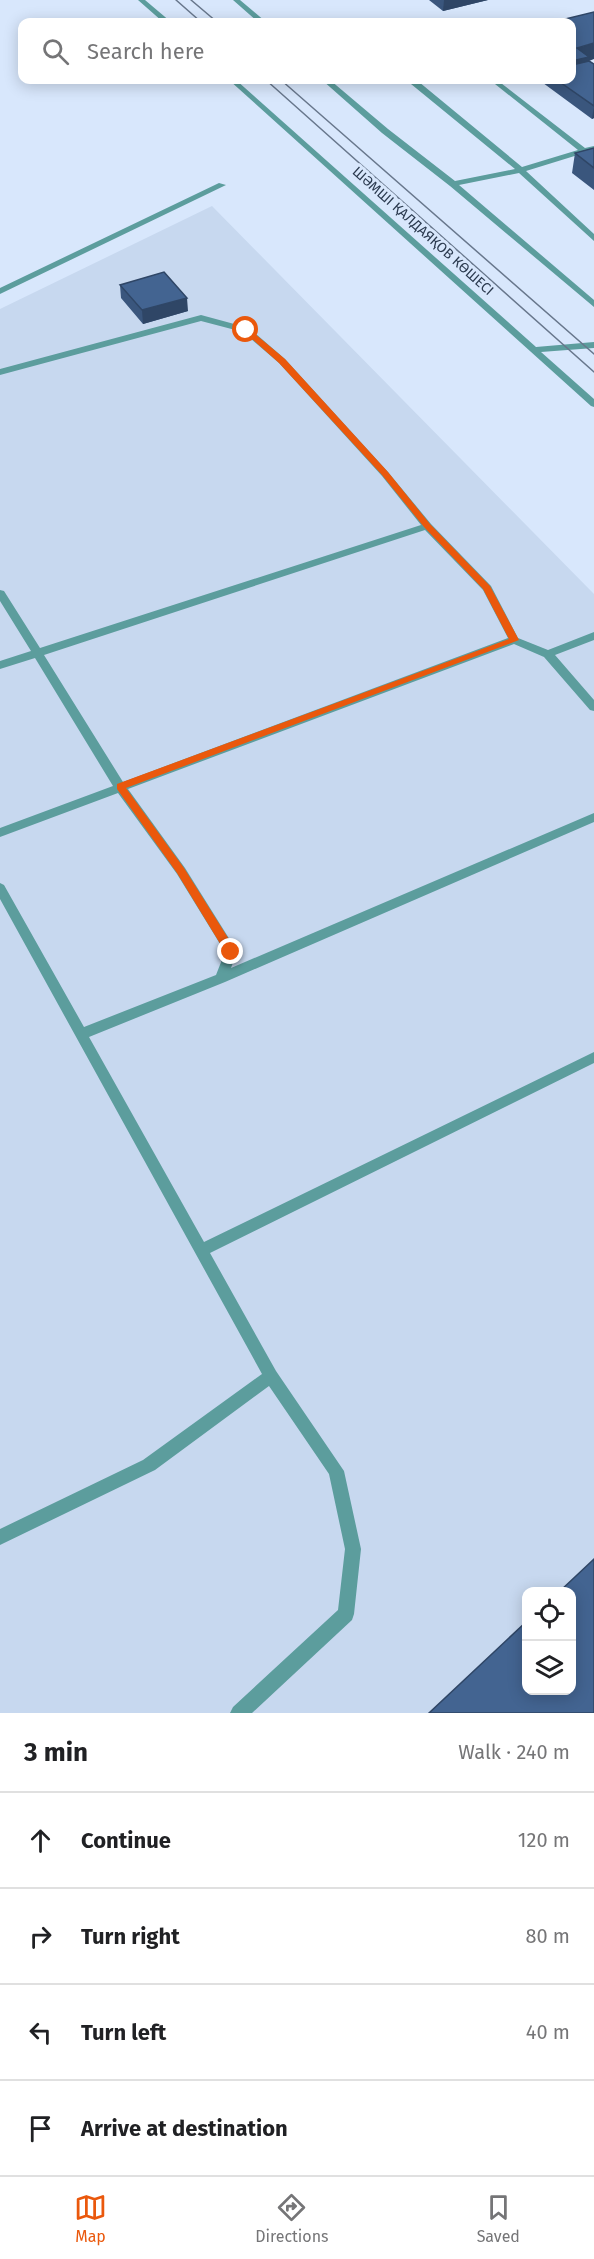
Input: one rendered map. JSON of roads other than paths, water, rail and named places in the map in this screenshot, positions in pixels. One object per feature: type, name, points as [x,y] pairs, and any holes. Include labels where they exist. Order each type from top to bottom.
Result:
[{"type":"street","points":[[141,0],[162,18]]},
{"type":"street","points":[[236,0],[257,18]]},
{"type":"street","name":"ШӘМШІ ҚАЛДАЯҚОВ КӨШЕСІ","points":[[236,84],[594,404]]},
{"type":"street","points":[[331,84],[594,304]]},
{"type":"street","points":[[416,84],[521,170],[594,239]]},
{"type":"street","points":[[498,84],[584,151]]},
{"type":"street","points":[[453,184],[521,170],[594,148]]},
{"type":"street","points":[[0,291],[222,185]]},
{"type":"street","points":[[0,372],[201,318],[246,330],[282,361],[385,474],[427,526],[487,588],[514,640],[548,654],[594,707]]},
{"type":"street","points":[[535,350],[594,345]]},
{"type":"street","points":[[0,665],[427,526]]},
{"type":"street","points":[[0,593],[120,787],[180,871],[231,952],[222,978]]},
{"type":"street","points":[[548,654],[594,636]]},
{"type":"street","points":[[0,834],[514,640]]},
{"type":"street","points":[[82,1034],[222,978],[594,817]]},
{"type":"street","points":[[0,888],[271,1376],[336,1471],[353,1549],[346,1614],[239,1713]]},
{"type":"street","points":[[201,1250],[594,1057]]},
{"type":"street","points":[[0,1537],[149,1465],[271,1376]]},
{"type":"tram line","points":[[176,0],[196,18]]},
{"type":"tram line","points":[[191,0],[212,18]]},
{"type":"tram line","points":[[270,84],[594,372]]},
{"type":"tram line","points":[[286,84],[594,354]]}]
